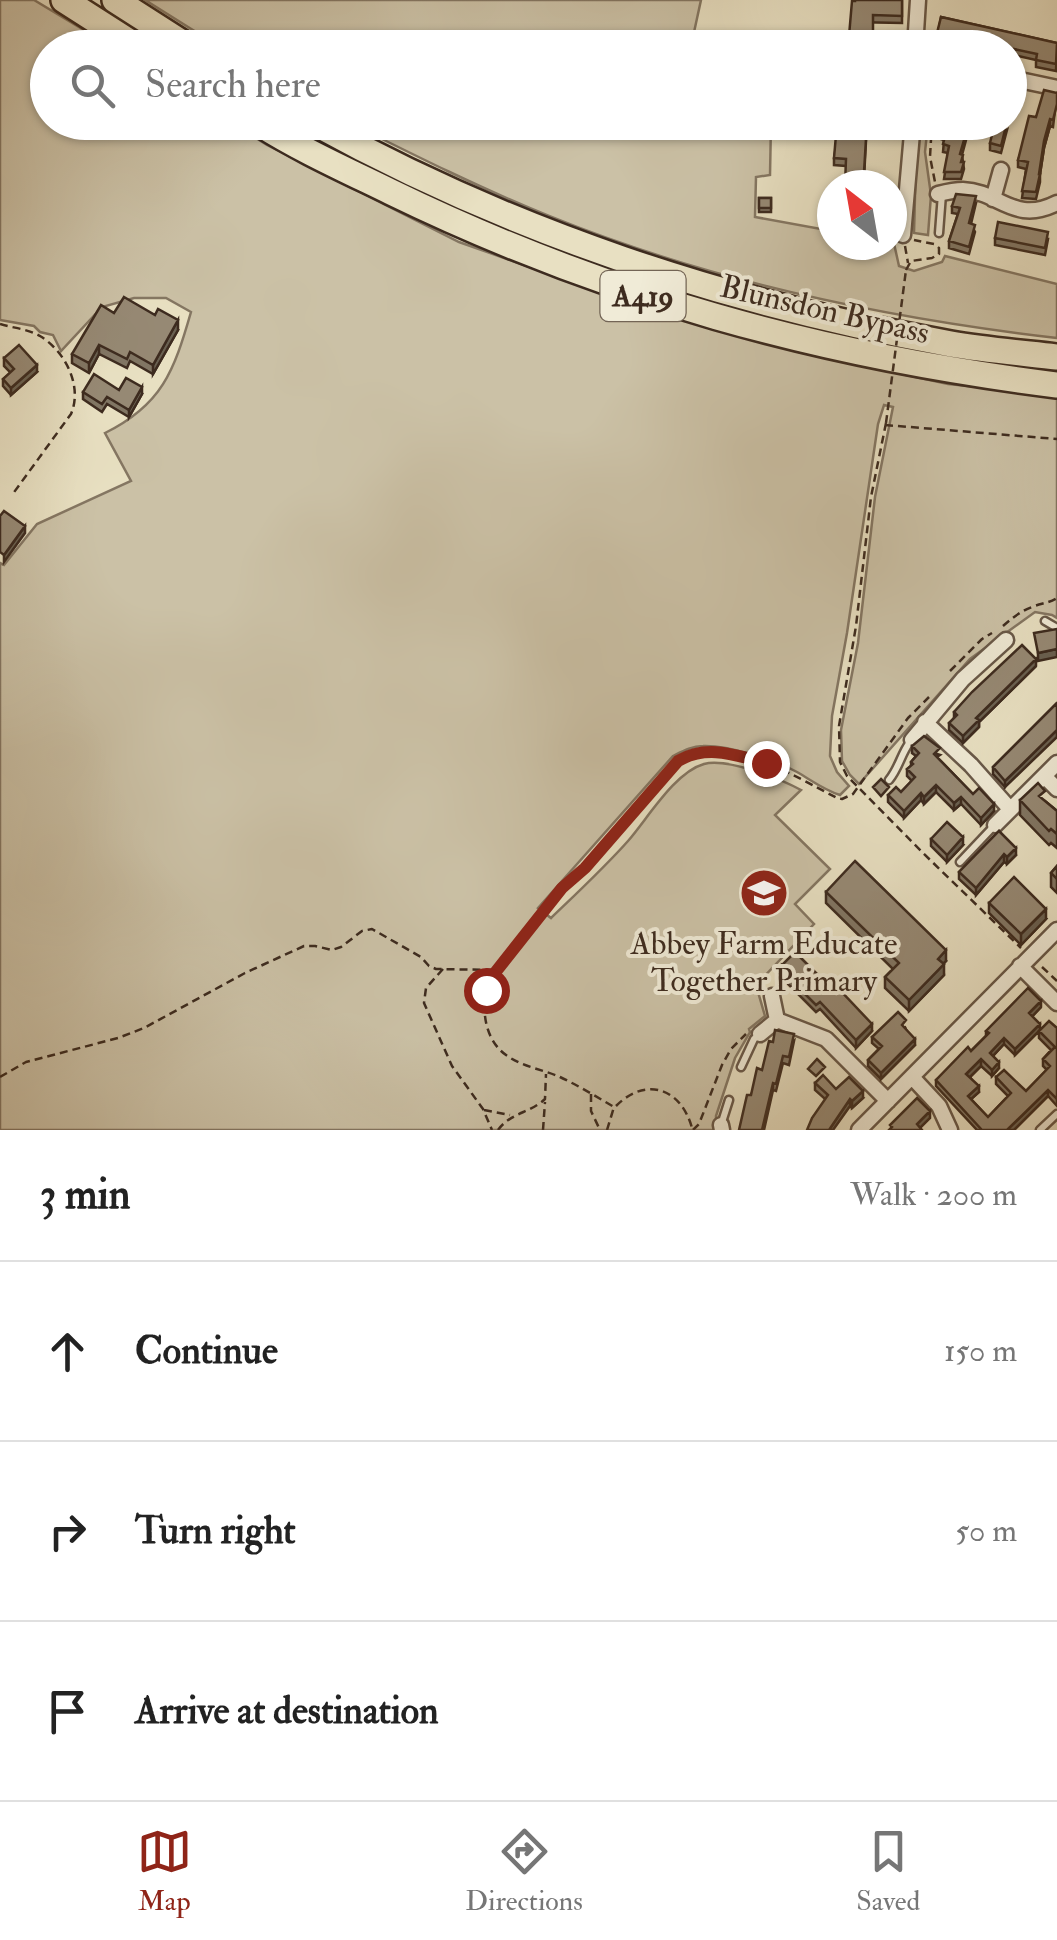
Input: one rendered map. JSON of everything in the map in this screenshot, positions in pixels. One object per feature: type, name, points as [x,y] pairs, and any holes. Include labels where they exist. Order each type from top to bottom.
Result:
[{"type":"highway","points":[[64,0],[111,30]]},
{"type":"highway","points":[[115,0],[162,30]]},
{"type":"highway","name":"Blunsdon Bypass","points":[[290,140],[465,228],[652,299],[883,358],[1057,384]]},
{"type":"highway","name":"Blunsdon Bypass","points":[[345,140],[470,201],[644,269],[849,323],[954,344],[1057,358]]},
{"type":"street","points":[[916,30],[918,0]]},
{"type":"street","points":[[1027,81],[1057,88]]},
{"type":"street","points":[[907,197],[912,140]]},
{"type":"street","points":[[993,199],[1001,170]]},
{"type":"street","points":[[940,193],[968,190],[1007,206],[1030,210],[1047,208],[1057,201],[1057,190]]},
{"type":"street","points":[[912,740],[963,679],[1006,640]]},
{"type":"street","points":[[925,722],[1010,809]]},
{"type":"street","points":[[995,825],[1057,763]]},
{"type":"street","points":[[1044,776],[1057,789]]},
{"type":"street","points":[[858,1130],[1057,930]]},
{"type":"street","points":[[1025,961],[1057,1002]]},
{"type":"street","points":[[772,996],[777,1020]]},
{"type":"street","points":[[755,1032],[777,1020],[826,1038],[888,1100]]},
{"type":"street","points":[[912,1076],[939,1106],[950,1130]]},
{"type":"lane","points":[[939,233],[940,193]]},
{"type":"lane","points":[[1045,621],[1057,628]]},
{"type":"lane","points":[[889,780],[912,740]]},
{"type":"lane","points":[[960,862],[995,825]]},
{"type":"lane","points":[[740,1067],[755,1032]]},
{"type":"lane","points":[[722,1128],[729,1100]]},
{"type":"lane","points":[[1040,1130],[1057,1114]]},
{"type":"path","points":[[907,236],[934,244],[940,251],[936,257],[912,261],[906,270],[838,736],[840,762],[847,776],[1025,961],[1057,981]]},
{"type":"path","points":[[0,324],[36,334],[51,345],[76,388],[72,414],[12,495]]},
{"type":"path","points":[[885,424],[1057,440]]},
{"type":"path","points":[[946,677],[982,640],[1016,614],[1057,598]]},
{"type":"path","points":[[614,1108],[546,1071],[508,1057],[497,1045],[485,1018],[485,996],[498,970],[562,888],[585,868],[672,766],[686,756],[712,751],[766,763],[837,798],[848,797],[908,718],[936,690]]},
{"type":"path","points":[[0,1077],[26,1062],[144,1028],[304,946],[332,950],[372,928],[422,957],[429,966],[498,970]]},
{"type":"path","points":[[444,968],[426,988],[424,1004],[452,1066],[492,1130]]},
{"type":"path","points":[[608,1130],[614,1108],[623,1099],[636,1092],[659,1090],[682,1104],[693,1130],[726,1057],[737,1041],[755,1032]]},
{"type":"path","points":[[542,1130],[546,1071]]},
{"type":"path","points":[[591,1094],[593,1116],[600,1130]]},
{"type":"path","points":[[498,1130],[545,1099]]},
{"type":"path","points":[[482,1109],[516,1115]]},
{"type":"shaded area","points":[[0,0],[34,0],[84,30],[30,30],[30,140],[259,140],[459,242],[662,314],[799,352],[948,384],[1057,395],[1057,618],[1035,612],[970,659],[859,784],[850,775],[842,761],[841,730],[858,643],[875,497],[893,407],[884,405],[832,716],[830,756],[849,786],[840,795],[788,767],[751,754],[713,746],[688,749],[673,756],[538,908],[551,918],[619,851],[672,786],[704,764],[739,766],[801,790],[775,815],[830,869],[795,904],[814,924],[756,985],[765,1016],[749,1029],[735,1058],[716,1116],[716,1130],[0,1130],[0,563],[4,565],[37,524],[131,481],[105,433],[140,411],[163,384],[191,312],[166,298],[134,298],[102,307],[61,351],[53,335],[34,326],[0,320]]},
{"type":"shaded area","points":[[145,0],[701,0],[694,30],[193,30]]},
{"type":"shaded area","points":[[384,140],[771,140],[770,175],[756,177],[755,217],[817,228],[817,260],[898,260],[899,266],[914,271],[942,262],[945,256],[1057,284],[1057,338],[928,320],[799,294],[673,260],[524,206]]},
{"type":"shaded area","points":[[917,140],[926,140],[931,195],[928,235],[914,233]]},
{"type":"building","points":[[902,0],[902,16],[873,15],[873,30],[850,30],[855,1]]},
{"type":"building","points":[[941,17],[999,30],[938,30]]},
{"type":"building","points":[[1027,36],[1057,43],[1056,64],[1036,60],[1037,54],[1027,52]]},
{"type":"building","points":[[1044,90],[1057,93],[1036,192],[1022,191],[1028,162],[1018,160],[1023,140],[1027,140],[1029,116],[1036,117]]},
{"type":"building","points":[[836,140],[866,140],[864,170],[846,170],[846,159],[834,158]]},
{"type":"building","points":[[944,140],[964,140],[961,172],[944,172],[949,146],[943,144]]},
{"type":"building","points":[[956,194],[976,196],[969,223],[975,225],[969,247],[949,241],[960,208],[952,206]]},
{"type":"building","points":[[759,198],[771,198],[771,208],[759,208]]},
{"type":"building","points":[[998,222],[1048,232],[1045,248],[995,238]]},
{"type":"building","points":[[124,297],[155,315],[158,309],[178,320],[153,365],[130,352],[127,359],[99,345],[89,363],[72,354],[101,305],[114,313]]},
{"type":"building","points":[[19,345],[37,365],[11,388],[3,379],[14,369],[4,358]]},
{"type":"building","points":[[94,374],[119,390],[126,378],[142,387],[129,410],[107,397],[102,404],[83,392]]},
{"type":"building","points":[[4,511],[25,526],[4,555],[0,552],[0,516]]},
{"type":"building","points":[[1057,629],[1057,649],[1038,653],[1034,633]]},
{"type":"building","points":[[1022,645],[1036,659],[963,736],[949,723],[957,715],[954,712]]},
{"type":"building","points":[[1057,703],[1057,730],[1005,781],[993,767]]},
{"type":"building","points":[[924,736],[940,748],[934,754],[973,794],[979,788],[994,804],[981,818],[961,797],[954,803],[936,785],[924,797],[921,793],[904,811],[888,795],[896,787],[901,792],[915,777],[907,769],[919,753],[912,746]]},
{"type":"building","points":[[881,779],[889,787],[881,796],[873,787]]},
{"type":"building","points":[[1038,783],[1045,791],[1039,796],[1057,811],[1057,834],[1049,831],[1020,800]]},
{"type":"building","points":[[947,822],[963,837],[947,855],[931,839]]},
{"type":"building","points":[[999,831],[1016,848],[1007,857],[1004,854],[976,888],[959,872]]},
{"type":"building","points":[[855,861],[946,950],[938,959],[944,964],[909,1000],[885,977],[899,963],[826,892]]},
{"type":"building","points":[[1014,877],[1046,909],[1021,934],[989,903]]},
{"type":"building","points":[[795,952],[834,991],[837,987],[872,1024],[856,1040],[820,1002],[816,1005],[788,977],[791,974],[782,965]]},
{"type":"building","points":[[1028,988],[1041,1001],[1029,1013],[1040,1024],[1015,1049],[1004,1038],[990,1053],[999,1062],[992,1070],[981,1059],[966,1074],[979,1086],[968,1096],[988,1117],[1011,1093],[996,1077],[1004,1070],[1026,1091],[1050,1066],[1043,1059],[1055,1047],[1039,1031],[1049,1021],[1057,1028],[1057,1099],[1048,1090],[1007,1130],[982,1130],[936,1080],[968,1047],[971,1051],[989,1033],[986,1031]]},
{"type":"building","points":[[898,1012],[906,1020],[902,1025],[915,1039],[881,1073],[868,1060],[882,1046],[872,1037]]},
{"type":"building","points":[[775,1030],[794,1034],[789,1057],[783,1056],[776,1084],[773,1083],[762,1130],[739,1130],[747,1095],[751,1095],[757,1068],[762,1070]]},
{"type":"building","points":[[817,1059],[825,1067],[816,1076],[808,1069]]},
{"type":"building","points":[[823,1075],[836,1089],[849,1077],[863,1091],[850,1099],[829,1130],[807,1130],[828,1095],[815,1083]]},
{"type":"building","points":[[917,1098],[930,1111],[917,1124],[922,1130],[889,1130],[890,1125]]},
{"type":"place","name":"Abbey Farm Educate Together Primary","points":[[764,893]]},
{"type":"route","points":[[486,990],[494,974],[562,888],[585,868],[678,761],[694,752],[712,751],[766,763]]}]
